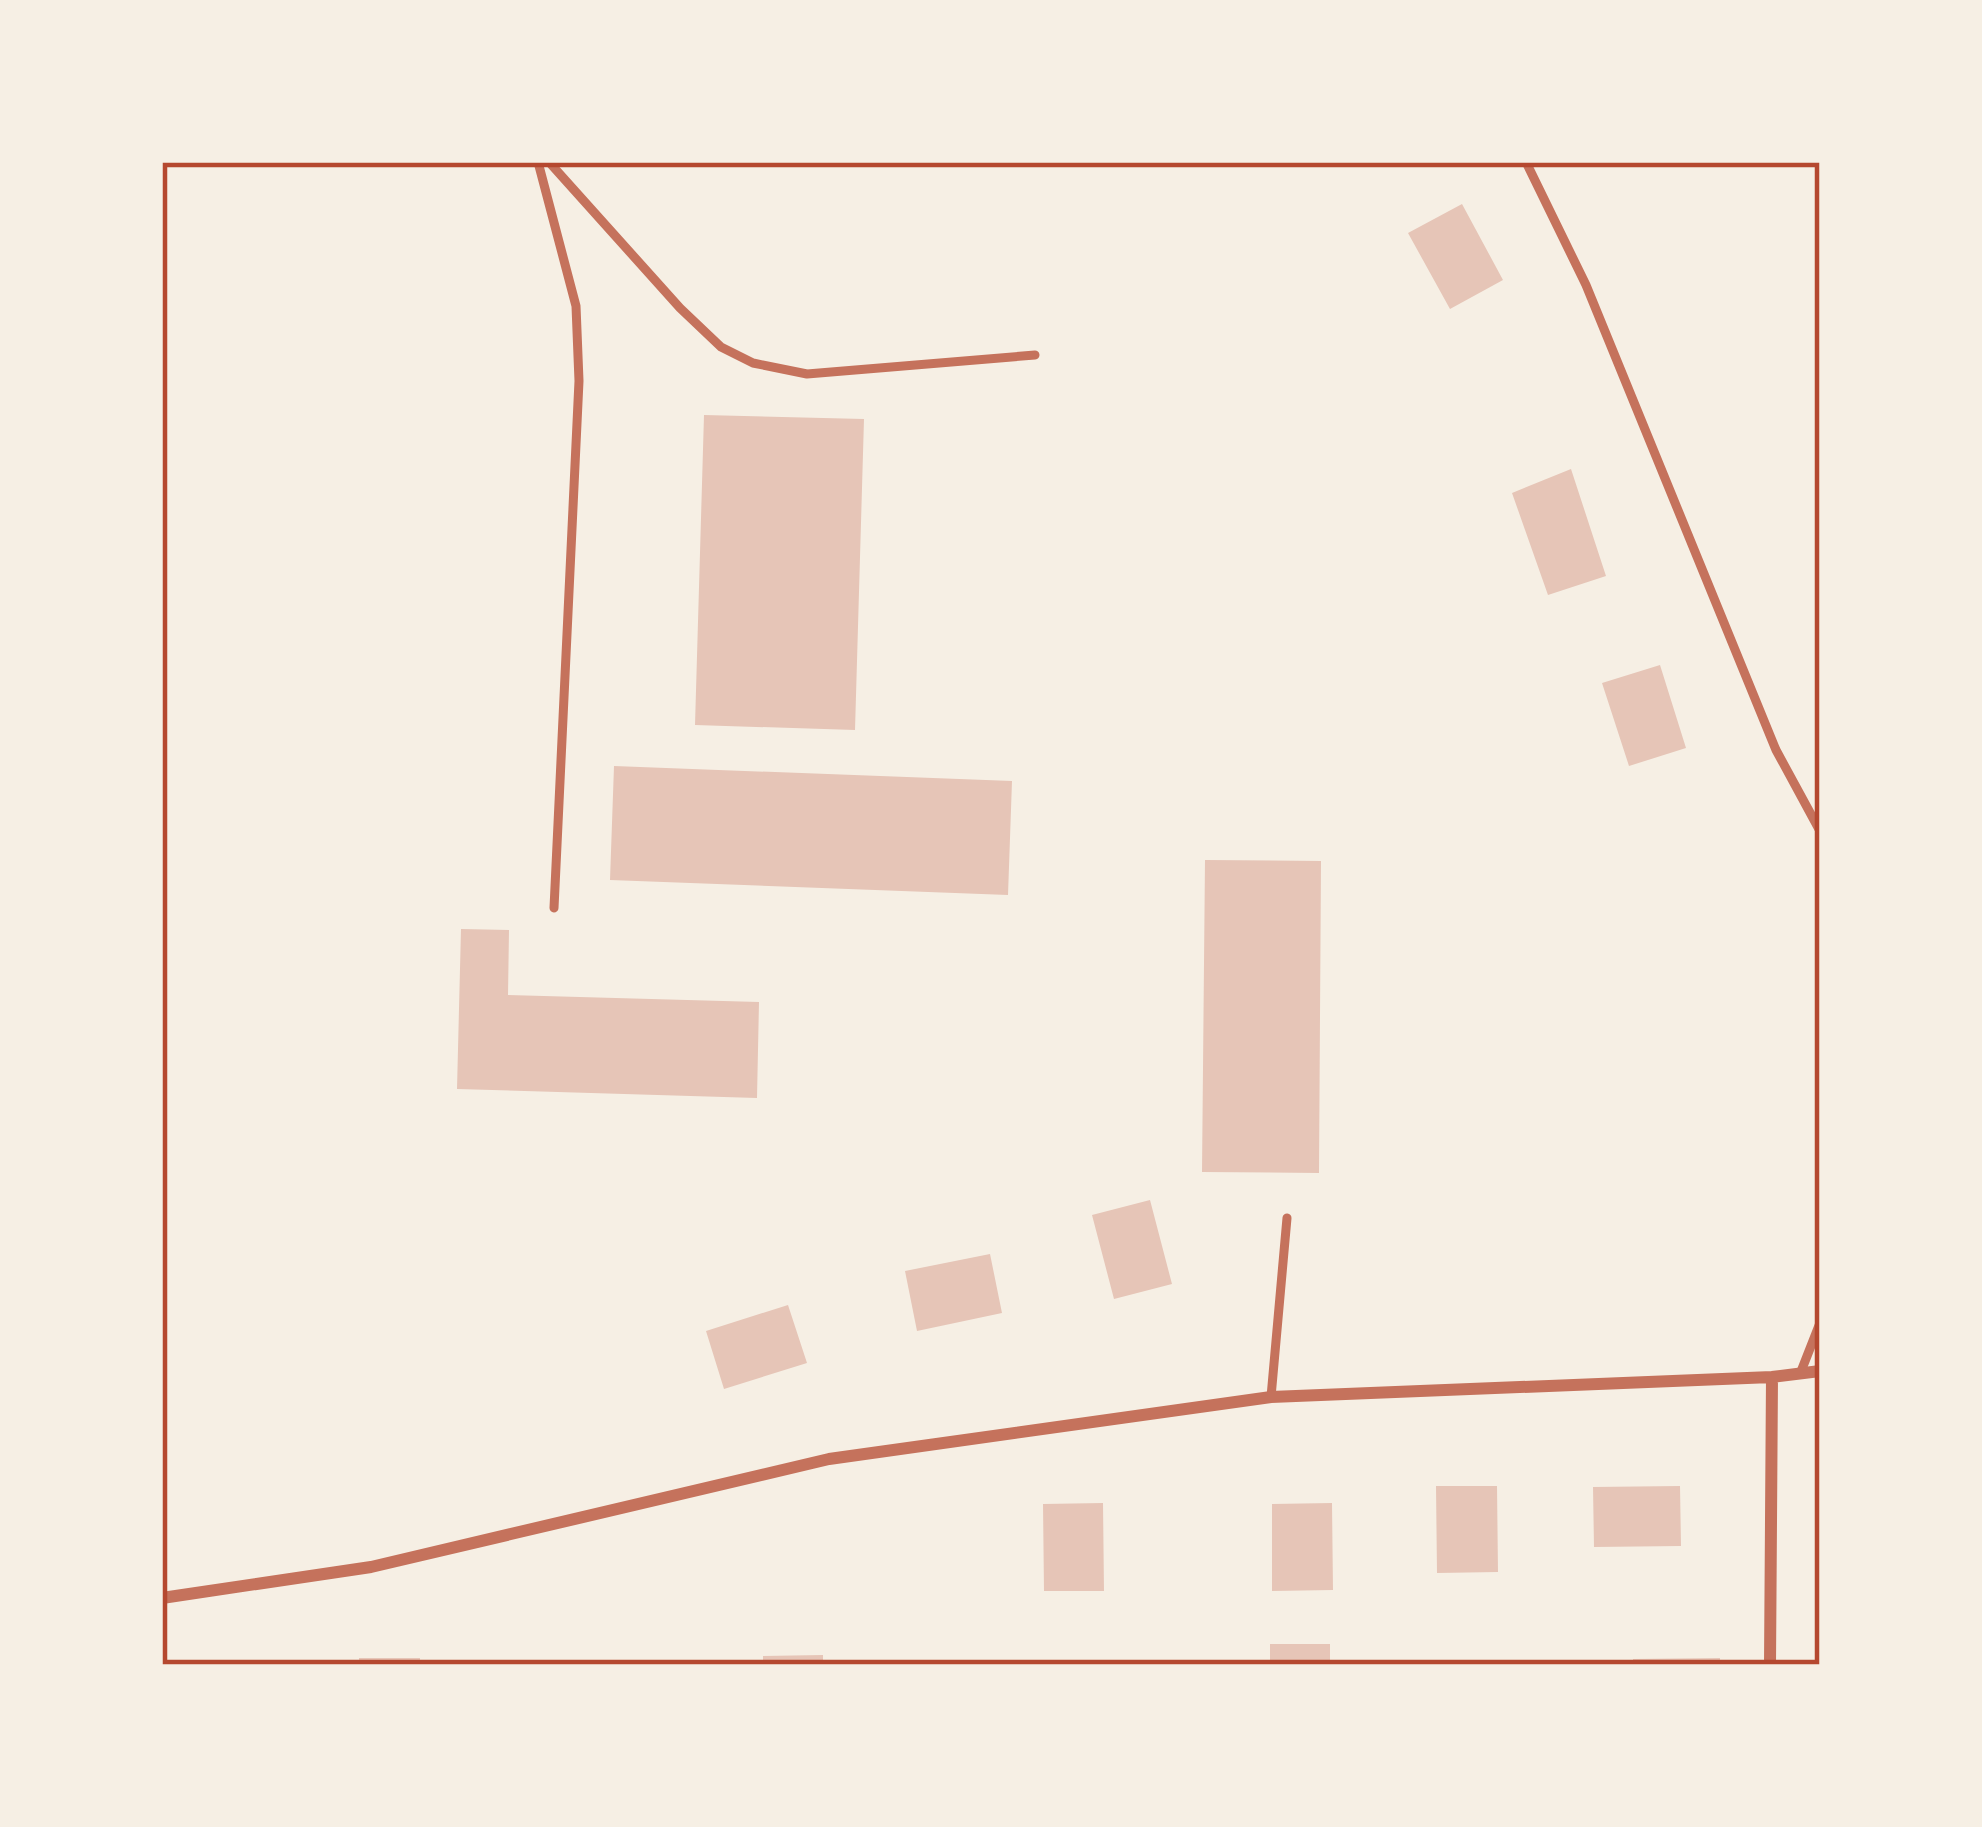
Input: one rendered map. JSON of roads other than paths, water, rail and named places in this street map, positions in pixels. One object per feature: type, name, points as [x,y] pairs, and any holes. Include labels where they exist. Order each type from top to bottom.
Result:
[{"type":"street","points":[[162,1598],[371,1567],[829,1460],[1271,1397],[1772,1377],[1820,1371]]},
{"type":"street","points":[[1770,1665],[1772,1377]]},
{"type":"lane","points":[[538,162],[576,306],[579,381],[554,908]]},
{"type":"lane","points":[[549,162],[680,308],[721,347],[753,363],[807,374],[1035,355]]},
{"type":"lane","points":[[1526,162],[1586,285],[1777,750],[1820,831]]},
{"type":"lane","points":[[1271,1397],[1287,1218]]},
{"type":"lane","points":[[1800,1373],[1820,1323]]}]
